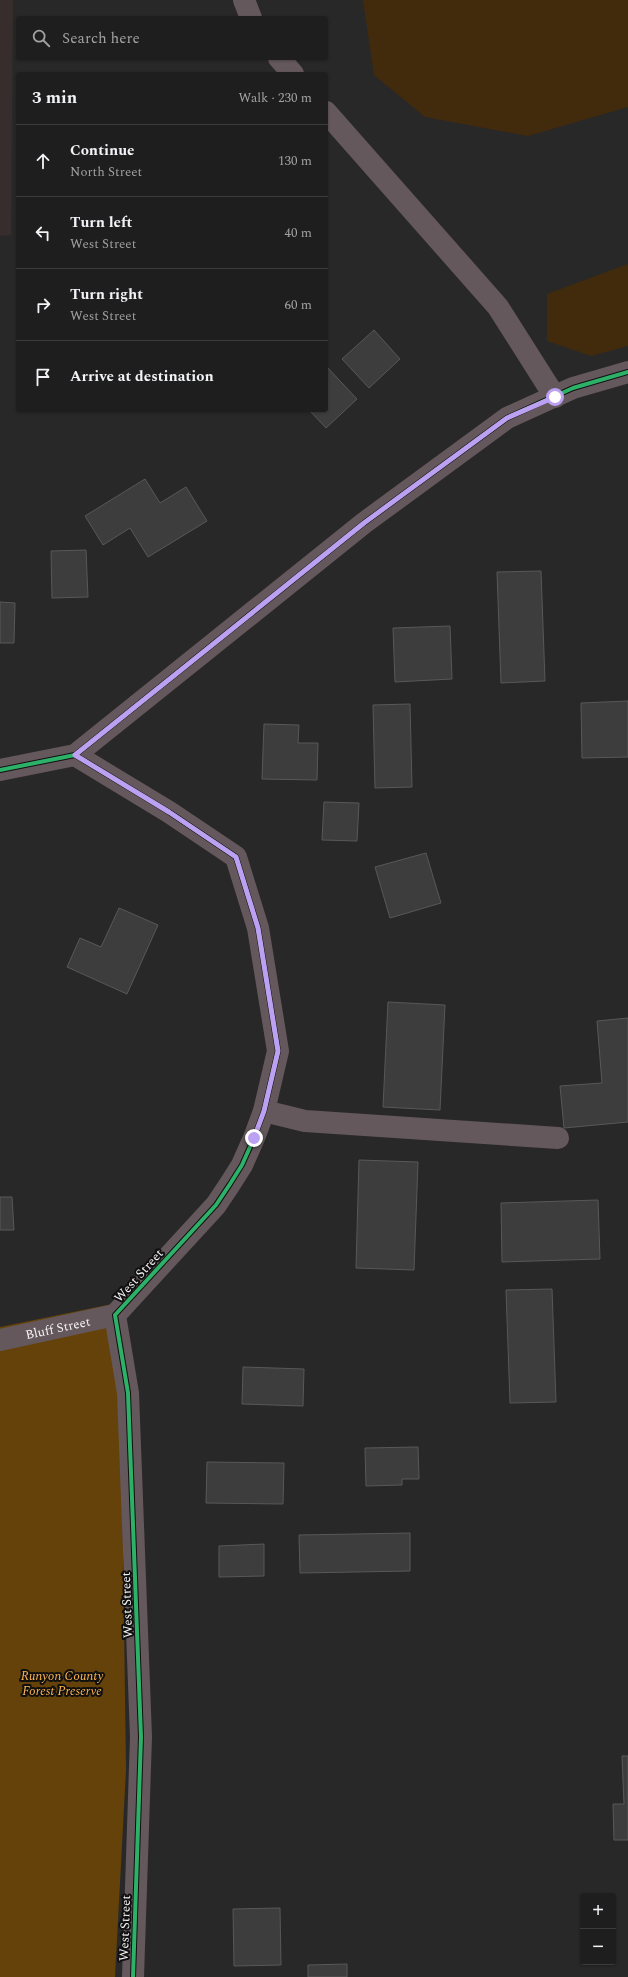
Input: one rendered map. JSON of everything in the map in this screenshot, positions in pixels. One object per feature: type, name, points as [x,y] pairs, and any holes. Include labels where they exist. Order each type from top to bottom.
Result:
[{"type":"street","points":[[244,0],[250,16]]},
{"type":"street","points":[[281,60],[291,72]]},
{"type":"street","points":[[328,114],[498,307],[555,397]]},
{"type":"street","points":[[0,770],[75,755],[364,523],[507,418],[573,388],[628,372]]},
{"type":"street","name":"West Street","points":[[75,755],[169,812],[236,857],[258,928],[278,1051],[264,1111],[242,1165],[216,1205],[115,1315],[128,1393],[141,1737],[133,1977]]},
{"type":"street","points":[[264,1111],[305,1121],[558,1138]]},
{"type":"street","name":"Bluff Street","points":[[0,1340],[115,1315]]},
{"type":"shaded area","points":[[0,0],[13,0],[11,235],[0,236]]},
{"type":"shaded area","points":[[363,0],[628,0],[628,107],[528,136],[425,117],[374,75]]},
{"type":"shaded area","points":[[628,264],[628,346],[591,356],[547,341],[547,294]]},
{"type":"green space","name":"Runyon County Forest Preserve","points":[[112,1304],[121,1407],[126,1770],[115,1977],[0,1977],[0,1327]]},
{"type":"building","points":[[374,330],[400,359],[369,388],[342,359]]},
{"type":"building","points":[[328,368],[357,399],[326,428],[311,412],[328,412]]},
{"type":"building","points":[[145,479],[160,503],[186,487],[207,521],[148,557],[130,528],[103,545],[85,516]]},
{"type":"building","points":[[86,550],[88,597],[52,598],[51,551]]},
{"type":"building","points":[[541,571],[545,681],[501,683],[497,572]]},
{"type":"building","points":[[0,602],[15,603],[14,643],[0,643]]},
{"type":"building","points":[[450,626],[452,679],[395,682],[393,628]]},
{"type":"building","points":[[628,701],[628,757],[582,758],[581,703]]},
{"type":"building","points":[[410,704],[412,787],[375,788],[373,705]]},
{"type":"building","points":[[264,724],[299,725],[298,743],[318,743],[317,780],[262,779]]},
{"type":"building","points":[[324,802],[359,803],[357,841],[322,840]]},
{"type":"building","points":[[426,853],[441,903],[390,918],[375,867]]},
{"type":"building","points":[[119,908],[158,925],[127,994],[67,967],[80,938],[101,947]]},
{"type":"building","points":[[388,1002],[445,1005],[440,1110],[383,1107]]},
{"type":"building","points":[[628,1018],[628,1122],[564,1128],[560,1086],[602,1083],[597,1021]]},
{"type":"building","points":[[359,1160],[418,1162],[414,1270],[356,1268]]},
{"type":"building","points":[[0,1197],[12,1197],[14,1230],[0,1230]]},
{"type":"building","points":[[598,1200],[600,1259],[502,1262],[501,1203]]},
{"type":"building","points":[[552,1289],[556,1402],[510,1403],[506,1290]]},
{"type":"building","points":[[243,1367],[304,1369],[303,1406],[242,1404]]},
{"type":"building","points":[[418,1447],[419,1479],[402,1479],[402,1485],[366,1486],[365,1448]]},
{"type":"building","points":[[207,1462],[284,1463],[283,1504],[206,1503]]},
{"type":"building","points":[[410,1533],[410,1571],[300,1573],[299,1535]]},
{"type":"building","points":[[264,1544],[264,1576],[219,1577],[219,1546]]},
{"type":"building","points":[[622,1756],[628,1756],[628,1840],[614,1840],[613,1804],[624,1804]]},
{"type":"building","points":[[280,1908],[281,1965],[234,1966],[233,1909]]},
{"type":"building","points":[[347,1964],[347,1977],[308,1977],[308,1965]]},
{"type":"cycle path","points":[[0,770],[75,755],[364,523],[507,418],[573,388],[628,372]]},
{"type":"cycle path","points":[[75,755],[169,812],[236,857],[258,928],[278,1051],[264,1111],[242,1165],[216,1205],[115,1315],[128,1393],[141,1737],[133,1977]]},
{"type":"route","points":[[254,1138],[264,1111],[278,1051],[258,928],[236,857],[169,812],[75,755],[364,523],[507,418],[555,397]]}]
